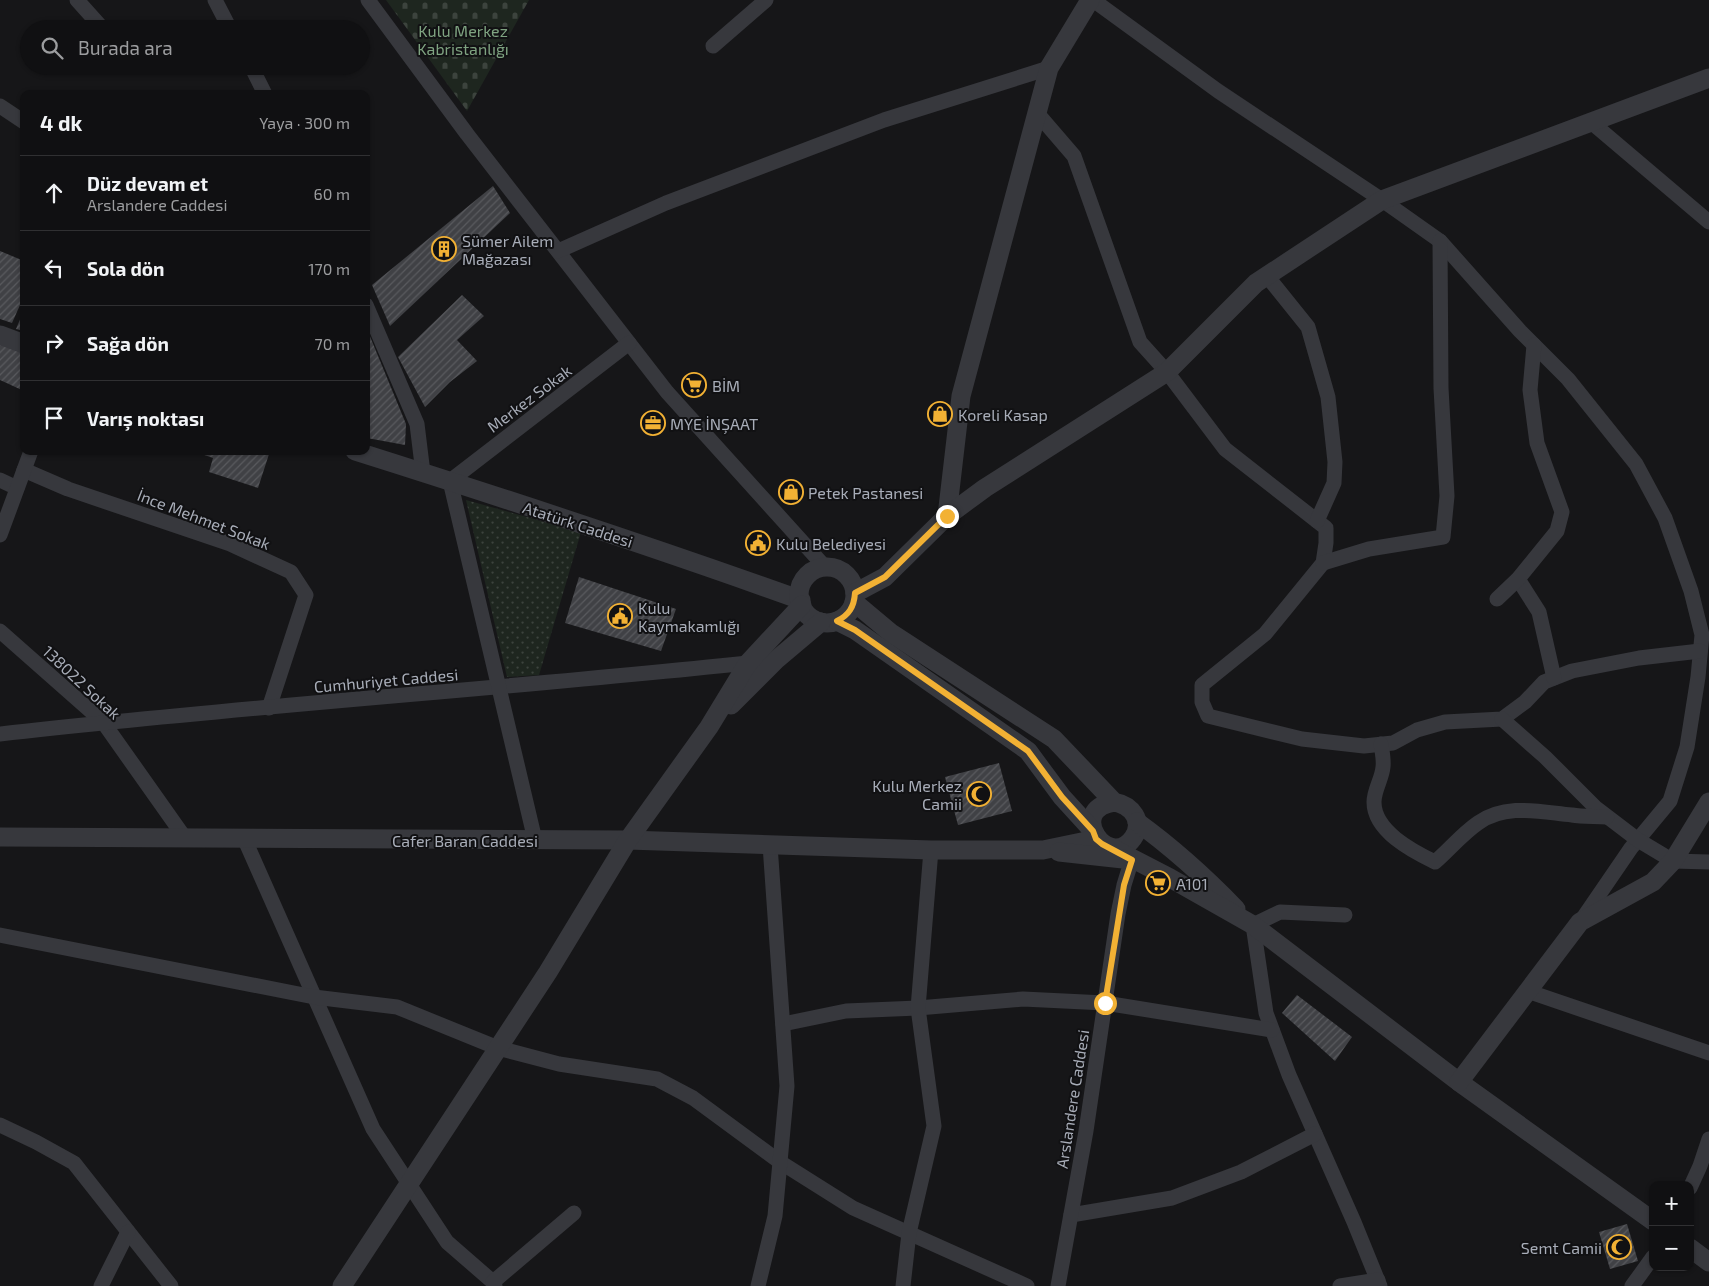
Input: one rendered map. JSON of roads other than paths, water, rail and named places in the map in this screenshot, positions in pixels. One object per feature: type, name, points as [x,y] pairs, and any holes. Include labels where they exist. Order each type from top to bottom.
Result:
[{"type":"street","points":[[77,0],[95,20]]},
{"type":"street","points":[[214,0],[225,20]]},
{"type":"street","points":[[368,0],[467,134],[667,392],[825,567]]},
{"type":"street","points":[[713,46],[766,0]]},
{"type":"street","points":[[947,516],[961,396],[1049,68],[1091,0],[1218,91],[1382,200],[1440,241],[1534,345],[1568,379],[1636,464],[1665,518],[1692,591],[1702,635],[1698,677],[1686,747],[1670,802],[1638,840],[1580,922],[1459,1082]]},
{"type":"street","points":[[558,251],[666,203],[884,120],[1049,68]]},
{"type":"street","points":[[255,75],[263,90]]},
{"type":"street","points":[[709,727],[776,660],[829,621],[848,614],[855,598],[885,577],[947,516],[985,488],[1167,372],[1256,283],[1382,200],[1709,78]]},
{"type":"street","points":[[0,106],[20,119]]},
{"type":"street","points":[[1037,113],[1074,156],[1140,342],[1167,372],[1225,448],[1326,528],[1323,563],[1265,634],[1202,686],[1202,702],[1208,716],[1302,739],[1364,746],[1381,744],[1393,742],[1418,730],[1445,722],[1502,719],[1525,702],[1544,682],[1572,671],[1639,658],[1700,651]]},
{"type":"street","points":[[1591,122],[1709,222]]},
{"type":"street","points":[[1323,563],[1369,549],[1443,537],[1447,496],[1441,388],[1440,241]]},
{"type":"street","points":[[1267,276],[1308,327],[1328,397],[1335,462],[1334,483],[1318,521]]},
{"type":"street","points":[[370,314],[417,424],[423,473]]},
{"type":"street","points":[[0,335],[20,342]]},
{"type":"street","name":"Merkez Sokak","points":[[450,481],[629,343]]},
{"type":"street","points":[[1497,599],[1518,579],[1557,531],[1562,512],[1537,443],[1530,390],[1534,345]]},
{"type":"street","points":[[0,535],[30,455]]},
{"type":"street","name":"Atatürk Caddesi","points":[[367,455],[717,570],[801,603]]},
{"type":"street","name":"İnce Mehmet Sokak","points":[[24,470],[68,489],[230,544],[291,572],[306,595],[269,708]]},
{"type":"street","points":[[0,480],[17,488]]},
{"type":"street","points":[[450,481],[535,840]]},
{"type":"street","points":[[1114,802],[1054,739],[891,633],[855,598],[853,585],[849,577],[834,568],[825,567],[817,569],[804,580],[800,588],[801,603],[813,618],[829,621],[855,630],[1028,751],[1062,797],[1100,839],[1132,860],[1170,878],[1253,926],[1459,1082],[1649,1218]]},
{"type":"street","points":[[1518,579],[1539,612],[1554,678]]},
{"type":"street","points":[[342,1286],[548,972],[628,840],[709,727],[748,663],[801,603]]},
{"type":"street","name":"138022 Sokak","points":[[0,631],[103,722],[185,838]]},
{"type":"street","name":"Cumhuriyet Caddesi","points":[[0,734],[103,722],[499,688],[776,660]]},
{"type":"street","points":[[1502,719],[1545,757],[1596,808],[1638,840],[1673,861],[1709,862]]},
{"type":"street","points":[[1381,744],[1383,767],[1374,801],[1376,816],[1384,829],[1416,854],[1435,862],[1478,823],[1497,813],[1518,810],[1574,816],[1607,817]]},
{"type":"street","points":[[1042,850],[1100,839],[1119,847],[1127,844],[1133,838],[1137,822],[1135,814],[1130,808],[1123,803],[1114,802],[1106,803],[1099,808],[1094,814],[1092,823],[1100,839]]},
{"type":"street","points":[[1580,922],[1653,882],[1673,861],[1709,802]]},
{"type":"street","points":[[1137,822],[1207,879],[1253,926],[1266,1013],[1289,1075],[1379,1283],[1340,1286]]},
{"type":"street","name":"Cafer Baran Caddesi","points":[[0,837],[628,840],[931,850],[1042,850]]},
{"type":"street","points":[[244,838],[373,1129],[447,1242],[494,1284],[574,1213]]},
{"type":"street","points":[[758,1286],[775,1216],[787,1086],[770,845]]},
{"type":"street","points":[[903,1286],[909,1233],[934,1126],[918,1008],[931,850]]},
{"type":"street","points":[[1042,850],[1132,860]]},
{"type":"street","name":"Arslandere Caddesi","points":[[1058,1286],[1086,1131],[1122,894],[1132,860]]},
{"type":"street","points":[[1253,926],[1280,912],[1345,915]]},
{"type":"street","points":[[0,934],[314,997],[398,1007],[498,1048],[559,1064],[657,1079],[693,1098],[780,1162],[853,1208],[1027,1286]]},
{"type":"street","points":[[1528,991],[1709,1053]]},
{"type":"street","points":[[783,1024],[846,1011],[918,1008],[1023,999],[1105,1003],[1272,1030]]},
{"type":"street","points":[[0,1125],[74,1163],[170,1286]]},
{"type":"street","points":[[1071,1215],[1172,1198],[1241,1172],[1315,1134]]},
{"type":"street","points":[[1693,1181],[1709,1139]]},
{"type":"street","points":[[101,1286],[128,1232]]},
{"type":"street","points":[[1694,1251],[1709,1262]]},
{"type":"street","points":[[1632,1286],[1649,1263]]},
{"type":"place","name":"Sümer Ailem Mağazası","points":[[444,249]]},
{"type":"place","name":"BİM","points":[[694,385]]},
{"type":"place","name":"Koreli Kasap","points":[[940,414]]},
{"type":"place","name":"MYE İNŞAAT","points":[[653,423]]},
{"type":"place","name":"Petek Pastanesi","points":[[791,492]]},
{"type":"place","name":"Kulu Belediyesi","points":[[758,543]]},
{"type":"place","name":"Kulu Kaymakamlığı","points":[[620,616]]},
{"type":"place","name":"Kulu Merkez Camii","points":[[979,794]]},
{"type":"place","name":"A101","points":[[1158,883]]},
{"type":"place","name":"Semt Camii","points":[[1619,1247]]},
{"type":"park label","name":"Kulu Merkez Kabristanlığı","points":[[463,39]]}]
